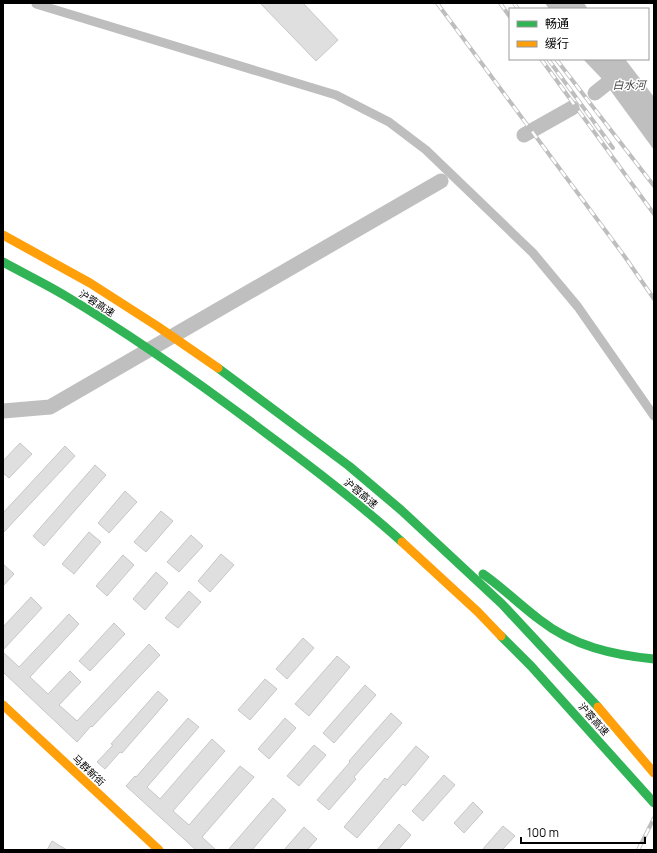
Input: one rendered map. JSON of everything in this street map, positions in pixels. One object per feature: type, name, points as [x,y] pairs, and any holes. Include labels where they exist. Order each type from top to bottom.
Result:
[{"type":"main road","name":"沪蓉高速","points":[[3,235],[90,283],[157,326],[349,466],[401,510],[502,604],[600,709],[654,772]]},
{"type":"main road","name":"沪蓉高速","points":[[3,262],[64,295],[136,340],[205,387],[297,456],[384,526],[478,612],[531,666],[654,803]]},
{"type":"main road","points":[[401,510],[511,595],[545,624],[568,638],[612,654],[654,659]]},
{"type":"main road","name":"马群新街","points":[[3,705],[159,850]]},
{"type":"street","points":[[36,4],[336,95],[389,122],[426,150],[533,253],[578,307],[654,416]]},
{"type":"water","points":[[545,3],[584,3],[587,8],[548,8]]},
{"type":"water","name":"白水河","points":[[584,60],[626,60],[654,97],[654,150],[602,79]]},
{"type":"building","points":[[260,3],[303,3],[338,40],[316,61]]},
{"type":"building","points":[[20,443],[32,454],[9,478],[3,473],[3,461]]},
{"type":"building","points":[[65,446],[75,456],[3,533],[3,513]]},
{"type":"building","points":[[95,465],[106,475],[44,546],[33,536]]},
{"type":"building","points":[[125,491],[137,502],[109,533],[98,523]]},
{"type":"building","points":[[161,511],[173,521],[146,552],[134,542]]},
{"type":"building","points":[[89,532],[101,542],[74,574],[62,564]]},
{"type":"building","points":[[191,535],[203,546],[179,572],[167,562]]},
{"type":"building","points":[[221,554],[234,565],[210,592],[198,581]]},
{"type":"building","points":[[123,555],[134,565],[107,596],[96,586]]},
{"type":"building","points":[[3,564],[14,574],[3,586]]},
{"type":"building","points":[[156,572],[168,583],[145,610],[133,599]]},
{"type":"building","points":[[189,591],[201,602],[178,628],[165,618]]},
{"type":"building","points":[[31,597],[42,608],[3,650],[3,627]]},
{"type":"building","points":[[69,614],[79,624],[30,677],[48,694],[70,671],[81,682],[59,705],[77,721],[149,644],[160,655],[77,742],[3,672],[3,652],[19,667]]},
{"type":"building","points":[[114,623],[125,634],[90,671],[79,661]]},
{"type":"building","points":[[303,638],[314,648],[287,679],[276,669]]},
{"type":"building","points":[[337,656],[350,667],[309,716],[295,704]]},
{"type":"building","points":[[265,679],[277,689],[250,720],[238,710]]},
{"type":"building","points":[[365,685],[376,695],[334,743],[323,733]]},
{"type":"building","points":[[158,691],[168,700],[122,753],[120,752],[105,769],[97,762]]},
{"type":"building","points":[[391,713],[402,723],[354,777],[356,779],[329,810],[317,800]]},
{"type":"building","points":[[188,718],[199,727],[147,787],[160,799],[212,739],[225,751],[173,811],[189,825],[240,766],[254,777],[202,837],[216,850],[196,850],[126,786],[135,776],[136,777]]},
{"type":"building","points":[[285,718],[296,728],[269,759],[258,749]]},
{"type":"building","points":[[314,745],[326,755],[299,786],[287,776]]},
{"type":"building","points":[[416,746],[429,757],[405,786],[403,784],[357,838],[344,827],[385,778],[387,780]]},
{"type":"building","points":[[444,775],[455,785],[423,821],[412,811]]},
{"type":"building","points":[[273,798],[286,810],[252,850],[228,850]]},
{"type":"building","points":[[473,802],[483,812],[464,833],[454,823]]},
{"type":"building","points":[[399,824],[411,835],[398,850],[377,850]]},
{"type":"building","points":[[503,826],[515,836],[502,850],[482,850]]},
{"type":"building","points":[[304,827],[317,839],[307,850],[284,850]]},
{"type":"building","points":[[52,841],[67,850],[47,850]]},
{"type":"waterway","points":[[595,93],[615,77]]},
{"type":"waterway","points":[[524,135],[572,108]]},
{"type":"waterway","points":[[3,411],[50,407],[441,181]]},
{"type":"railway","points":[[437,3],[625,257],[654,299]]},
{"type":"railway","points":[[500,3],[509,16]]},
{"type":"railway","points":[[514,3],[517,8]]},
{"type":"railway","points":[[542,60],[654,214]]},
{"type":"railway","points":[[549,60],[613,148]]},
{"type":"railway","points":[[557,60],[654,186]]},
{"type":"railway","points":[[638,850],[654,818]]},
{"type":"traffic: fast","points":[[3,262],[90,311],[168,362],[319,473],[402,542]]},
{"type":"traffic: fast","points":[[218,368],[349,466],[401,510],[502,604],[598,707]]},
{"type":"traffic: fast","points":[[483,574],[540,620],[553,629],[580,643],[609,652],[654,659]]},
{"type":"traffic: fast","points":[[501,636],[531,666],[654,803]]},
{"type":"traffic: slow","points":[[3,235],[90,283],[157,326],[218,368]]},
{"type":"traffic: slow","points":[[402,542],[478,612],[501,636]]},
{"type":"traffic: slow","points":[[3,705],[159,850]]},
{"type":"traffic: slow","points":[[598,707],[654,773]]}]
